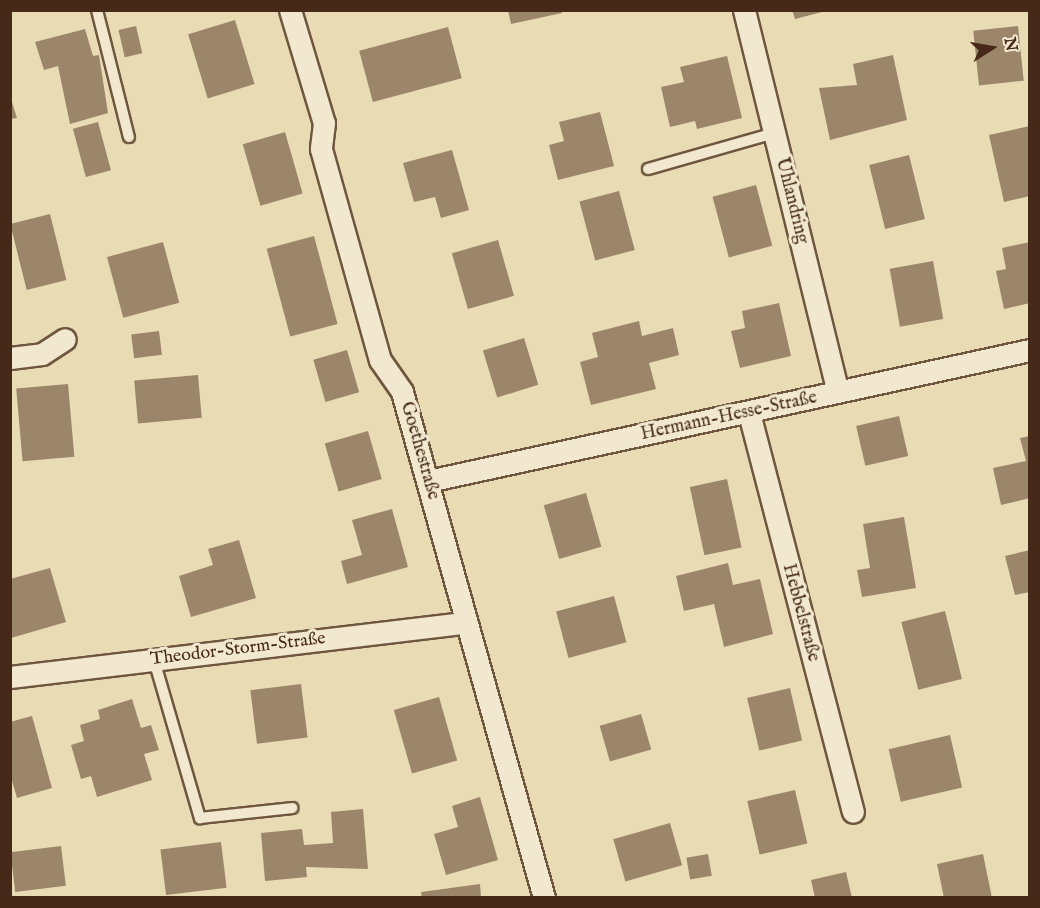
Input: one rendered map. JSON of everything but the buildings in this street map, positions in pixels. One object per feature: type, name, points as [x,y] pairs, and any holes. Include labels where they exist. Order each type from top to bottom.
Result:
[{"type":"street","name":"Goethestraße","points":[[290,10],[324,123],[321,149],[380,360],[402,392],[544,897]]},
{"type":"street","name":"Uhlandring","points":[[744,10],[838,392]]},
{"type":"street","points":[[10,358],[42,354],[65,339]]},
{"type":"street","name":"Hermann-Hesse-Straße","points":[[428,481],[749,413],[1029,350]]},
{"type":"street","name":"Hebbelstraße","points":[[749,413],[853,812]]},
{"type":"street","name":"Theodor-Storm-Straße","points":[[10,677],[466,623]]},
{"type":"lane","points":[[97,10],[129,137]]},
{"type":"lane","points":[[648,169],[774,133]]},
{"type":"lane","points":[[154,660],[200,818],[292,808]]}]
